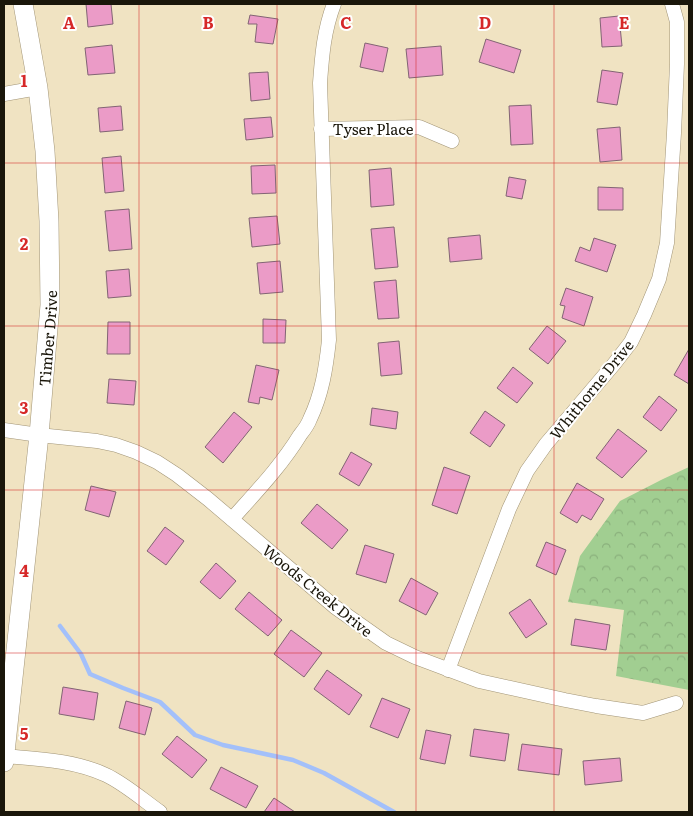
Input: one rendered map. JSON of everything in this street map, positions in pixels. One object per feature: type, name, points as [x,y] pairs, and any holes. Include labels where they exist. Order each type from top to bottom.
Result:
[{"type":"main road","name":"Timber Drive","points":[[4,762],[39,435],[50,304],[49,221],[45,151],[38,88],[23,4]]},
{"type":"street","points":[[232,519],[275,470],[310,420],[326,368],[329,331],[320,83],[323,45],[334,4]]},
{"type":"street","name":"Whithorne Drive","points":[[448,670],[510,508],[528,471],[546,444],[614,364],[630,342],[644,315],[658,279],[667,243],[674,133],[677,64],[676,22],[672,4]]},
{"type":"street","points":[[4,94],[38,88]]},
{"type":"street","name":"Tyser Place","points":[[321,129],[419,127],[452,141]]},
{"type":"street","name":"Woods Creek Drive","points":[[4,430],[116,445],[157,462],[177,475],[232,519],[335,607],[386,643],[415,657],[479,681],[565,700],[627,711],[643,713],[676,703]]},
{"type":"street","points":[[4,756],[67,762],[86,767],[106,775],[126,787],[160,812]]},
{"type":"green space","points":[[689,467],[689,690],[616,676],[624,610],[568,602],[580,556],[620,501]]},
{"type":"building","points":[[86,4],[111,4],[113,24],[88,27]]},
{"type":"building","points":[[250,15],[278,19],[273,44],[255,42],[257,24],[248,24]]},
{"type":"building","points":[[619,16],[622,46],[602,47],[600,18]]},
{"type":"building","points":[[486,39],[521,50],[514,73],[479,62]]},
{"type":"building","points":[[365,43],[388,48],[383,72],[360,67]]},
{"type":"building","points":[[112,45],[115,73],[88,75],[85,48]]},
{"type":"building","points":[[441,46],[443,75],[409,78],[406,49]]},
{"type":"building","points":[[602,70],[623,73],[617,105],[597,102]]},
{"type":"building","points":[[268,72],[270,99],[251,101],[249,73]]},
{"type":"building","points":[[531,105],[533,144],[511,145],[509,106]]},
{"type":"building","points":[[121,106],[123,130],[100,132],[98,108]]},
{"type":"building","points":[[271,117],[273,137],[246,140],[244,119]]},
{"type":"building","points":[[620,127],[622,160],[600,162],[597,129]]},
{"type":"building","points":[[121,156],[124,191],[105,193],[102,158]]},
{"type":"building","points":[[275,165],[276,193],[252,194],[251,166]]},
{"type":"building","points":[[391,168],[394,205],[371,207],[369,170]]},
{"type":"building","points":[[509,177],[526,180],[522,199],[506,196]]},
{"type":"building","points":[[598,187],[623,188],[623,210],[598,210]]},
{"type":"building","points":[[129,209],[132,249],[109,251],[105,211]]},
{"type":"building","points":[[277,216],[280,244],[252,247],[249,218]]},
{"type":"building","points":[[394,227],[398,267],[375,269],[371,229]]},
{"type":"building","points":[[480,235],[482,259],[450,262],[448,238]]},
{"type":"building","points":[[594,238],[616,245],[607,272],[575,261],[580,247],[590,251]]},
{"type":"building","points":[[280,261],[283,292],[260,294],[257,263]]},
{"type":"building","points":[[129,269],[131,296],[108,298],[106,271]]},
{"type":"building","points":[[396,280],[399,318],[378,319],[374,282]]},
{"type":"building","points":[[566,288],[593,297],[584,326],[562,318],[565,306],[560,305]]},
{"type":"building","points":[[263,319],[286,320],[285,343],[263,343]]},
{"type":"building","points":[[108,322],[130,322],[130,354],[107,354]]},
{"type":"building","points":[[547,326],[566,341],[548,364],[529,349]]},
{"type":"building","points":[[399,341],[402,374],[381,376],[378,343]]},
{"type":"building","points":[[689,349],[689,384],[674,375]]},
{"type":"building","points":[[256,365],[279,370],[272,400],[260,397],[259,404],[248,402]]},
{"type":"building","points":[[513,367],[533,383],[517,403],[497,388]]},
{"type":"building","points":[[109,379],[136,381],[134,405],[107,403]]},
{"type":"building","points":[[659,396],[677,410],[661,431],[643,417]]},
{"type":"building","points":[[372,408],[398,412],[396,429],[370,425]]},
{"type":"building","points":[[485,411],[505,425],[490,447],[470,433]]},
{"type":"building","points":[[234,412],[252,427],[223,463],[205,447]]},
{"type":"building","points":[[618,429],[647,451],[622,478],[596,458]]},
{"type":"building","points":[[351,452],[372,464],[359,486],[339,474]]},
{"type":"building","points":[[444,467],[470,476],[457,514],[432,505]]},
{"type":"building","points":[[577,483],[604,499],[591,520],[582,515],[577,523],[560,513]]},
{"type":"building","points":[[91,486],[116,492],[109,517],[85,510]]},
{"type":"building","points":[[317,504],[348,530],[332,549],[301,523]]},
{"type":"building","points":[[165,527],[184,541],[166,565],[147,551]]},
{"type":"building","points":[[546,542],[566,550],[556,575],[536,566]]},
{"type":"building","points":[[365,545],[394,554],[386,583],[356,574]]},
{"type":"building","points":[[216,563],[236,581],[220,599],[200,582]]},
{"type":"building","points":[[411,578],[438,593],[426,615],[399,601]]},
{"type":"building","points":[[249,592],[282,620],[268,636],[235,609]]},
{"type":"building","points":[[530,599],[547,624],[526,638],[509,613]]},
{"type":"building","points":[[575,619],[610,625],[606,650],[571,645]]},
{"type":"building","points":[[291,630],[322,653],[304,677],[274,654]]},
{"type":"building","points":[[327,670],[362,695],[349,715],[314,689]]},
{"type":"building","points":[[63,687],[98,693],[94,720],[59,714]]},
{"type":"building","points":[[382,698],[410,709],[398,738],[370,727]]},
{"type":"building","points":[[126,701],[152,708],[145,735],[119,728]]},
{"type":"building","points":[[474,729],[509,734],[505,761],[470,756]]},
{"type":"building","points":[[426,730],[451,735],[445,764],[420,759]]},
{"type":"building","points":[[177,736],[207,760],[192,778],[162,754]]},
{"type":"building","points":[[522,744],[562,749],[559,775],[518,770]]},
{"type":"building","points":[[620,758],[622,781],[585,785],[583,761]]},
{"type":"building","points":[[221,767],[258,786],[246,808],[210,789]]},
{"type":"building","points":[[274,798],[295,812],[264,812]]},
{"type":"waterway","points":[[60,626],[81,654],[90,674],[160,702],[195,735],[223,745],[293,760],[324,773],[394,812]]}]
